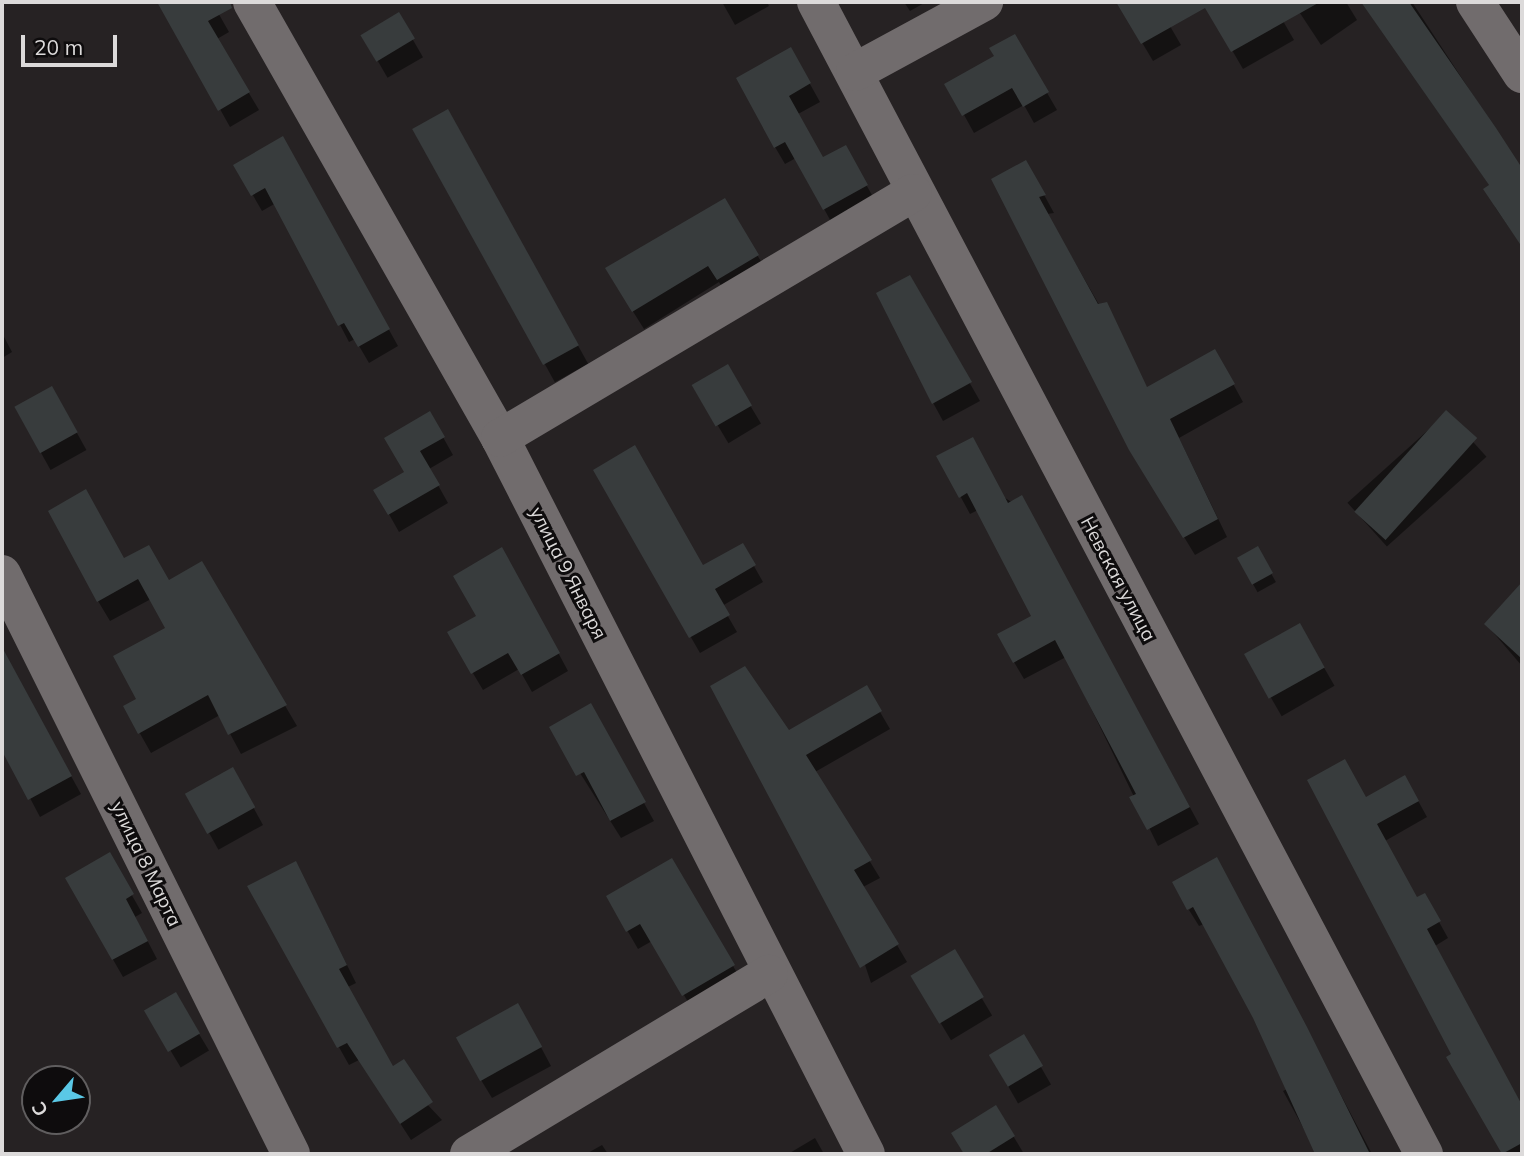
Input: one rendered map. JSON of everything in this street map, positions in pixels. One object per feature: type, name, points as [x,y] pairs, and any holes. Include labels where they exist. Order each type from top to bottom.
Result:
[{"type":"street","name":"улица 9 Января","points":[[252,2],[500,438],[769,974],[866,1154]]},
{"type":"street","name":"Невская улица","points":[[816,2],[855,72],[913,193],[1424,1154]]},
{"type":"street","points":[[855,72],[984,2]]},
{"type":"street","points":[[1475,2],[1522,74]]},
{"type":"street","points":[[500,438],[913,193]]},
{"type":"street","name":"улица 8 Марта","points":[[2,574],[290,1154]]},
{"type":"street","points":[[470,1154],[769,974]]},
{"type":"building","points":[[157,2],[230,2],[232,8],[208,21],[250,92],[218,111]]},
{"type":"building","points":[[1116,2],[1320,2],[1231,52],[1205,8],[1141,44]]},
{"type":"building","points":[[1361,2],[1409,2],[1496,128],[1522,168],[1522,247],[1483,189],[1489,185]]},
{"type":"building","points":[[399,12],[415,39],[376,62],[360,35]]},
{"type":"building","points":[[1015,34],[1049,92],[1023,107],[1012,88],[962,116],[944,84],[994,56],[989,48]]},
{"type":"building","points":[[791,47],[811,83],[789,96],[823,157],[846,145],[868,185],[823,210],[785,142],[774,148],[736,78]]},
{"type":"building","points":[[448,109],[579,345],[543,365],[412,129]]},
{"type":"building","points":[[283,136],[390,329],[358,347],[344,323],[338,326],[265,188],[251,196],[233,165]]},
{"type":"building","points":[[1026,160],[1046,195],[1039,197],[1098,304],[1107,302],[1147,387],[1215,349],[1235,384],[1170,419],[1218,519],[1183,538],[1129,450],[991,179]]},
{"type":"building","points":[[725,198],[759,255],[717,280],[708,266],[632,312],[605,268]]},
{"type":"building","points":[[910,275],[972,382],[932,404],[876,293]]},
{"type":"building","points":[[728,364],[752,406],[716,427],[692,385]]},
{"type":"building","points":[[52,386],[78,432],[40,453],[14,407]]},
{"type":"building","points":[[1446,410],[1477,438],[1386,540],[1354,512]]},
{"type":"building","points":[[430,411],[445,437],[420,451],[440,485],[388,515],[373,490],[404,472],[384,438]]},
{"type":"building","points":[[973,437],[1008,503],[1022,495],[1190,807],[1147,830],[1129,797],[1136,794],[1055,640],[1013,663],[997,634],[1031,616],[967,493],[959,498],[936,456]]},
{"type":"building","points":[[635,445],[703,565],[743,543],[756,565],[715,589],[730,615],[689,638],[593,470]]},
{"type":"building","points":[[86,489],[124,558],[149,545],[169,580],[202,561],[287,705],[228,735],[208,695],[138,734],[123,706],[136,699],[113,656],[165,628],[138,579],[97,602],[48,511]]},
{"type":"building","points":[[1258,546],[1273,573],[1252,585],[1237,558]]},
{"type":"building","points":[[502,547],[560,653],[521,675],[508,653],[471,674],[447,632],[476,616],[453,576]]},
{"type":"building","points":[[1522,582],[1522,659],[1484,624]]},
{"type":"building","points":[[1300,623],[1325,668],[1269,699],[1244,654]]},
{"type":"building","points":[[2,647],[72,776],[28,800],[2,751]]},
{"type":"building","points":[[745,666],[789,730],[867,685],[882,711],[806,755],[872,860],[854,870],[899,944],[860,968],[710,686]]},
{"type":"building","points":[[591,703],[646,802],[610,821],[584,772],[576,776],[549,727]]},
{"type":"building","points":[[1345,759],[1366,797],[1405,775],[1419,801],[1377,824],[1417,897],[1425,893],[1441,921],[1427,929],[1522,1105],[1522,1143],[1502,1154],[1446,1057],[1451,1054],[1307,780]]},
{"type":"building","points":[[233,767],[255,807],[207,834],[185,794]]},
{"type":"building","points":[[110,852],[134,894],[126,899],[148,941],[112,960],[65,878]]},
{"type":"building","points":[[1217,857],[1307,1027],[1370,1154],[1315,1154],[1253,1018],[1193,907],[1187,910],[1172,882]]},
{"type":"building","points":[[672,858],[735,965],[682,996],[640,924],[626,932],[606,896]]},
{"type":"building","points":[[296,861],[347,965],[339,969],[393,1066],[404,1059],[433,1102],[400,1124],[347,1043],[337,1048],[247,886]]},
{"type":"building","points":[[955,949],[984,997],[939,1024],[910,976]]},
{"type":"building","points":[[176,992],[200,1034],[168,1052],[144,1010]]},
{"type":"building","points":[[518,1003],[542,1047],[480,1081],[456,1037]]},
{"type":"building","points":[[1024,1034],[1043,1066],[1008,1087],[989,1055]]},
{"type":"building","points":[[996,1105],[1015,1136],[986,1154],[964,1154],[951,1133]]}]
